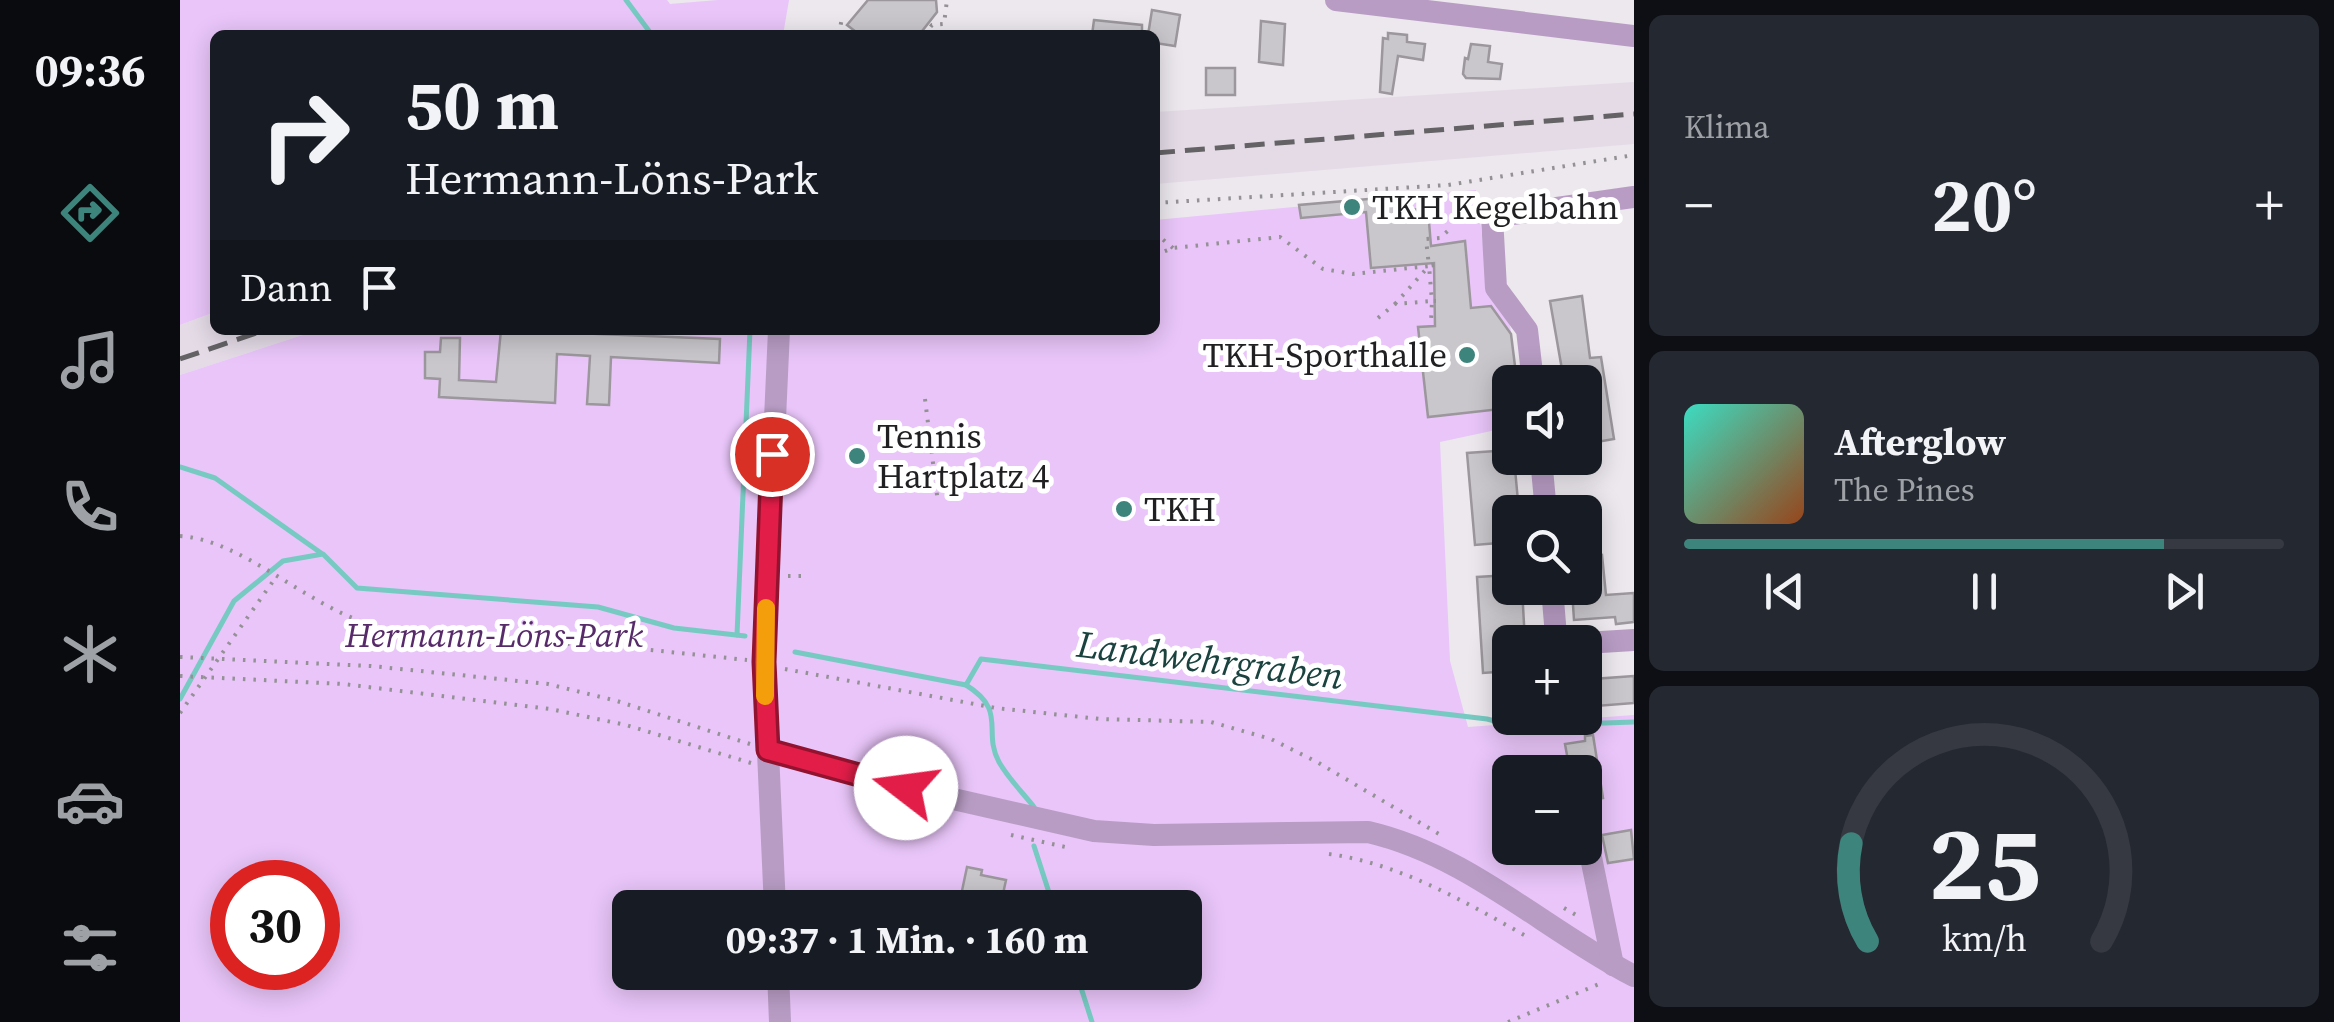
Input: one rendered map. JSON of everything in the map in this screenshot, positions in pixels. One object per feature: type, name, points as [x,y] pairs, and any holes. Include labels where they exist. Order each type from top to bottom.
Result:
[{"type":"street","points":[[1336,0],[1634,36]]},
{"type":"street","points":[[1532,365],[1527,330],[1496,288],[1492,217],[1634,198]]},
{"type":"street","points":[[774,890],[764,662],[779,335]]},
{"type":"street","points":[[1602,643],[1634,640]]},
{"type":"street","points":[[769,760],[1094,831],[1154,835],[1368,832],[1394,838],[1481,880],[1634,976]]},
{"type":"street","points":[[1593,865],[1612,964]]},
{"type":"street","points":[[779,990],[780,1022]]},
{"type":"path","points":[[928,30],[932,25],[944,24],[947,0]]},
{"type":"path","points":[[840,30],[842,17]]},
{"type":"path","points":[[1160,203],[1448,185],[1634,155]]},
{"type":"path","points":[[1431,322],[1431,266],[1422,239],[1440,238],[1452,226]]},
{"type":"path","points":[[1160,236],[1173,248]]},
{"type":"path","points":[[1160,253],[1173,248],[1280,237],[1323,269],[1353,274],[1431,266]]},
{"type":"path","points":[[1378,318],[1431,266]]},
{"type":"path","points":[[1395,304],[1434,301]]},
{"type":"path","points":[[925,399],[938,503]]},
{"type":"path","points":[[180,536],[218,545],[318,603],[367,623],[440,638],[614,646],[764,662],[996,708],[1100,719],[1212,722],[1272,739],[1450,840]]},
{"type":"path","points":[[180,713],[276,576]]},
{"type":"path","points":[[784,576],[804,576]]},
{"type":"path","points":[[180,657],[371,666],[548,684],[616,701],[769,760]]},
{"type":"path","points":[[183,676],[344,684],[550,709],[769,760]]},
{"type":"path","points":[[1005,833],[1080,850]]},
{"type":"path","points":[[1315,852],[1352,857],[1438,888],[1527,936]]},
{"type":"path","points":[[1564,908],[1608,934]]},
{"type":"path","points":[[1508,1022],[1604,982],[1589,973]]},
{"type":"shaded area","points":[[1634,82],[1634,144],[1160,184],[1160,112]]},
{"type":"shaded area","points":[[210,314],[210,335],[303,335],[180,375],[180,325]]},
{"type":"green space","points":[[180,0],[667,0],[670,4],[789,0],[784,30],[210,30],[210,314],[180,325]]},
{"type":"green space","name":"Hermann-Löns-Park","points":[[1476,190],[1489,289],[1509,317],[1515,365],[1492,365],[1492,431],[1440,442],[1450,661],[1468,727],[1492,725],[1492,735],[1602,735],[1602,717],[1634,715],[1634,1022],[180,1022],[180,375],[303,335],[1160,335],[1160,220]]},
{"type":"building","points":[[868,0],[936,0],[937,12],[923,30],[854,30],[847,25]]},
{"type":"building","points":[[1152,10],[1180,15],[1175,46],[1160,44],[1160,30],[1149,30]]},
{"type":"building","points":[[1094,20],[1142,25],[1142,30],[1093,30]]},
{"type":"building","points":[[1261,21],[1285,24],[1283,65],[1259,62]]},
{"type":"building","points":[[1388,33],[1407,35],[1407,42],[1425,44],[1423,60],[1398,56],[1392,94],[1380,92],[1383,38],[1388,39]]},
{"type":"building","points":[[1471,44],[1490,46],[1488,62],[1502,64],[1500,79],[1466,78],[1465,58],[1468,59]]},
{"type":"building","points":[[1206,68],[1235,68],[1235,95],[1206,95]]},
{"type":"building","points":[[1403,196],[1405,209],[1428,210],[1431,246],[1465,241],[1471,308],[1491,306],[1511,334],[1515,365],[1492,365],[1492,410],[1428,417],[1418,327],[1435,326],[1434,263],[1371,268],[1366,212],[1301,218],[1299,205]]},
{"type":"building","points":[[1582,296],[1590,358],[1601,357],[1614,439],[1602,441],[1602,365],[1561,365],[1550,301]]},
{"type":"building","points":[[501,335],[720,339],[719,363],[611,357],[609,405],[587,404],[590,356],[557,354],[555,403],[439,397],[440,379],[425,378],[425,352],[440,352],[441,338],[460,338],[459,380],[496,382]]},
{"type":"building","points":[[1492,451],[1492,475],[1516,475],[1517,495],[1492,495],[1492,544],[1475,545],[1467,453]]},
{"type":"building","points":[[1602,555],[1606,595],[1634,593],[1634,622],[1616,624],[1615,617],[1574,620],[1573,605],[1602,605]]},
{"type":"building","points":[[1492,576],[1492,605],[1523,605],[1524,625],[1492,625],[1492,672],[1483,673],[1477,577]]},
{"type":"building","points":[[1634,676],[1634,703],[1602,706],[1602,678]]},
{"type":"building","points":[[1593,735],[1596,755],[1567,755],[1565,744],[1585,741],[1585,736]]},
{"type":"building","points":[[1631,830],[1634,859],[1608,863],[1602,835]]},
{"type":"building","points":[[967,867],[982,870],[981,875],[1006,880],[1004,890],[962,890]]},
{"type":"waterway","points":[[626,0],[648,30]]},
{"type":"waterway","points":[[737,635],[750,335]]},
{"type":"waterway","points":[[180,467],[215,478],[321,553]]},
{"type":"waterway","name":"Landwehrgraben","points":[[180,699],[234,601],[283,561],[323,554],[357,588],[598,607],[674,628],[745,636]]},
{"type":"waterway","name":"Landwehrgraben","points":[[795,652],[966,685],[981,659],[1487,719],[1514,726],[1634,722]]},
{"type":"waterway","points":[[966,685],[979,695],[990,713],[999,762],[1034,807]]},
{"type":"waterway","points":[[1034,846],[1048,890]]},
{"type":"waterway","points":[[1082,990],[1092,1022]]},
{"type":"railway","points":[[1160,153],[1634,114]]},
{"type":"railway","points":[[180,359],[250,335]]},
{"type":"slow traffic","points":[[765,696],[766,608]]},
{"type":"place","name":"TKH Kegelbahn","points":[[1352,207]]},
{"type":"place","name":"TKH-Sporthalle","points":[[1467,355]]},
{"type":"place","name":"Tennis Hartplatz 4","points":[[857,456]]},
{"type":"place","name":"TKH","points":[[1124,509]]},
{"type":"route","points":[[772,454],[764,662],[768,750],[906,788]]}]
